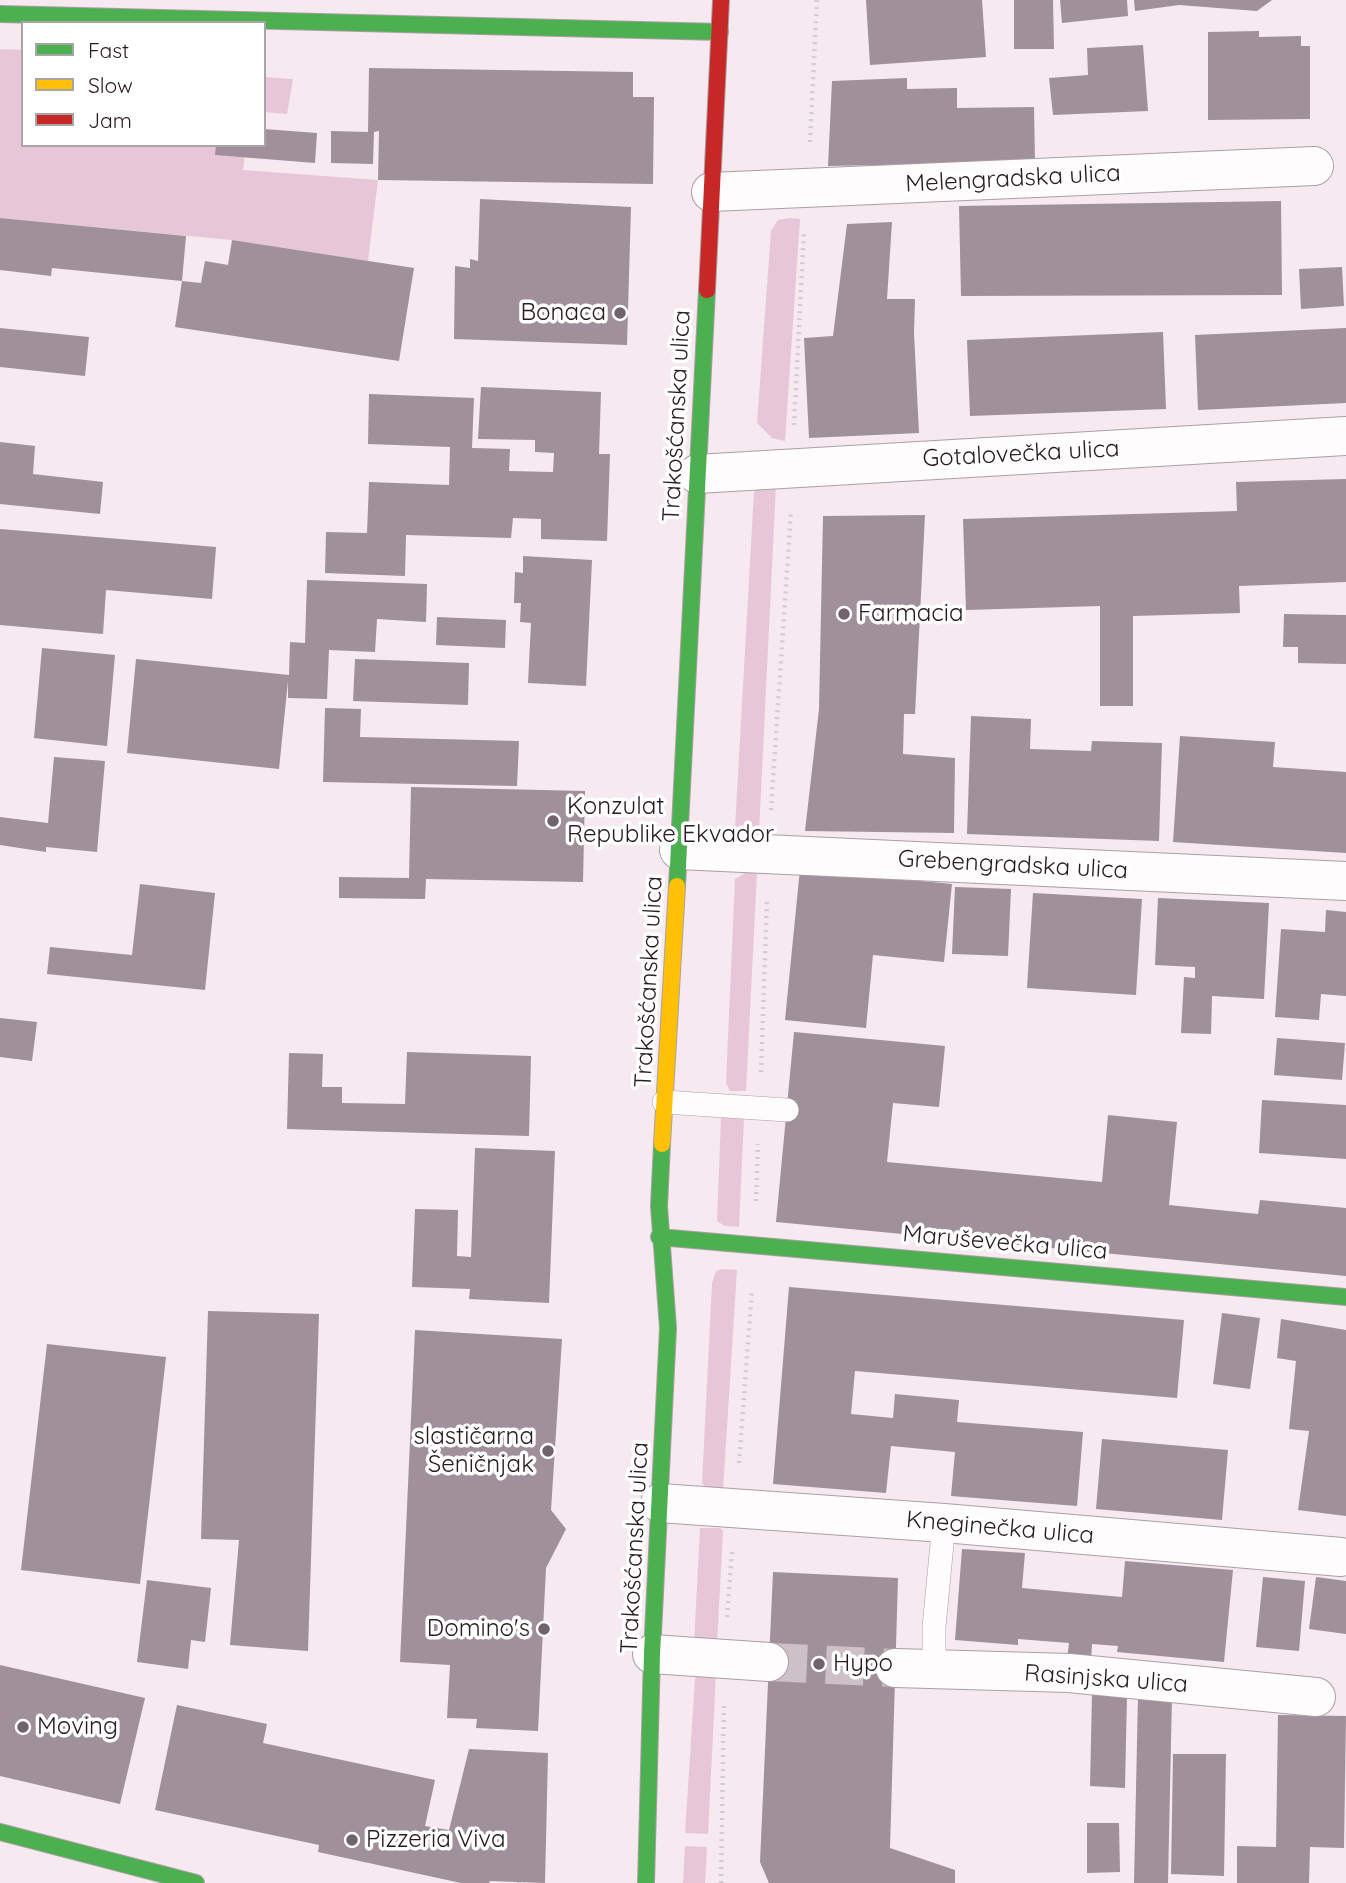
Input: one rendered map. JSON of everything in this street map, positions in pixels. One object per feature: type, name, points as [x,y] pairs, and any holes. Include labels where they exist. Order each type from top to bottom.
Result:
[{"type":"street","name":"Trakošćanska ulica","points":[[646,1883],[652,1654],[668,1328],[666,1282],[659,1237],[659,1206],[721,0]]},
{"type":"street","points":[[0,14],[720,32]]},
{"type":"street","name":"Melengradska ulica","points":[[711,192],[1314,166]]},
{"type":"street","name":"Gotalovečka ulica","points":[[697,474],[1346,436]]},
{"type":"street","name":"Grebengradska ulica","points":[[679,850],[1346,881]]},
{"type":"street","name":"Maruševečka ulica","points":[[659,1237],[1346,1297]]},
{"type":"street","name":"Kneginečka ulica","points":[[660,1503],[944,1523],[1341,1557]]},
{"type":"street","points":[[652,1654],[769,1662]]},
{"type":"street","name":"Rasinjska ulica","points":[[895,1668],[1069,1673],[1316,1697]]},
{"type":"street","points":[[0,1832],[196,1883]]},
{"type":"lane","points":[[664,1102],[787,1110]]},
{"type":"lane","points":[[934,1670],[934,1627],[944,1523]]},
{"type":"path","points":[[811,113],[817,0]]},
{"type":"path","points":[[794,432],[804,223]]},
{"type":"path","points":[[770,821],[792,498]]},
{"type":"path","points":[[761,1081],[768,886]]},
{"type":"path","points":[[756,1207],[758,1142]]},
{"type":"path","points":[[739,1471],[752,1284]]},
{"type":"path","points":[[727,1609],[733,1548]]},
{"type":"path","points":[[721,1883],[724,1697]]},
{"type":"shaded area","points":[[0,49],[21,50],[21,147],[246,147],[243,170],[378,180],[368,261],[232,240],[0,218]]},
{"type":"shaded area","points":[[266,77],[293,79],[287,114],[266,112]]},
{"type":"shaded area","points":[[800,219],[785,441],[772,438],[757,423],[771,231],[778,220]]},
{"type":"shaded area","points":[[776,484],[759,833],[739,832],[735,827],[754,492],[761,485]]},
{"type":"shaded area","points":[[745,873],[757,873],[746,1091],[730,1091],[726,1083],[735,879]]},
{"type":"shaded area","points":[[721,1118],[744,1118],[739,1227],[725,1226],[717,1221]]},
{"type":"shaded area","points":[[737,1270],[723,1490],[708,1489],[702,1483],[712,1283],[716,1271]]},
{"type":"shaded area","points":[[700,1528],[720,1528],[723,1531],[717,1644],[694,1644]]},
{"type":"shaded area","points":[[698,1673],[716,1674],[708,1834],[685,1833],[695,1679]]},
{"type":"shaded area","points":[[685,1846],[707,1847],[705,1883],[683,1883]]},
{"type":"building","points":[[866,0],[982,0],[986,57],[870,65]]},
{"type":"building","points":[[1014,0],[1053,0],[1054,49],[1014,49]]},
{"type":"building","points":[[1060,0],[1127,0],[1128,16],[1062,23]]},
{"type":"building","points":[[1134,0],[1272,0],[1257,11],[1179,5],[1135,11]]},
{"type":"building","points":[[1259,31],[1259,37],[1301,36],[1301,46],[1310,46],[1310,119],[1208,120],[1208,32]]},
{"type":"building","points":[[1143,45],[1148,111],[1053,115],[1049,78],[1088,75],[1087,48]]},
{"type":"building","points":[[369,68],[633,72],[633,97],[654,97],[653,184],[378,180],[379,131],[374,132],[373,164],[331,163],[331,131],[368,132]]},
{"type":"building","points":[[907,78],[907,89],[957,88],[957,108],[1034,107],[1035,162],[828,166],[832,81]]},
{"type":"building","points":[[266,129],[317,133],[315,163],[215,155],[216,147],[266,147]]},
{"type":"building","points":[[480,199],[631,207],[627,345],[454,339],[455,266],[470,268],[470,259],[478,261]]},
{"type":"building","points":[[1281,201],[1282,295],[961,296],[959,206]]},
{"type":"building","points":[[0,218],[186,236],[182,281],[52,268],[51,276],[0,270]]},
{"type":"building","points":[[892,222],[887,299],[915,299],[919,433],[809,438],[804,338],[833,336],[847,224]]},
{"type":"building","points":[[232,240],[414,268],[399,361],[175,327],[182,281],[201,283],[205,261],[228,265]]},
{"type":"building","points":[[1342,267],[1344,306],[1301,309],[1299,269]]},
{"type":"building","points":[[0,328],[89,337],[85,376],[0,367]]},
{"type":"building","points":[[1346,328],[1346,403],[1198,410],[1195,335]]},
{"type":"building","points":[[1163,332],[1166,409],[970,416],[967,340]]},
{"type":"building","points":[[481,387],[601,392],[599,454],[610,454],[607,541],[541,539],[541,519],[513,518],[511,538],[406,535],[405,576],[325,573],[326,532],[367,533],[369,482],[449,485],[450,447],[368,444],[369,394],[474,398],[472,448],[510,449],[509,471],[553,472],[554,453],[535,452],[535,440],[478,439]]},
{"type":"building","points":[[0,442],[35,446],[33,474],[103,482],[100,514],[0,504]]},
{"type":"building","points":[[1346,479],[1346,582],[1239,586],[1240,613],[1133,616],[1133,706],[1100,706],[1100,606],[966,610],[963,519],[1237,511],[1236,482]]},
{"type":"building","points":[[925,515],[915,714],[904,714],[903,754],[955,758],[954,833],[805,831],[819,709],[823,516]]},
{"type":"building","points":[[0,529],[216,547],[212,599],[106,590],[103,634],[0,625]]},
{"type":"building","points":[[523,556],[592,560],[586,686],[528,683],[531,623],[520,622],[521,603],[514,603],[515,572],[523,573]]},
{"type":"building","points":[[307,580],[427,584],[426,622],[377,619],[375,652],[329,650],[327,699],[288,698],[288,681],[279,769],[127,753],[136,659],[289,675],[290,642],[305,643]]},
{"type":"building","points":[[1284,614],[1346,615],[1346,664],[1298,663],[1298,647],[1283,647]]},
{"type":"building","points":[[437,617],[506,620],[505,648],[436,645]]},
{"type":"building","points":[[42,648],[115,655],[107,746],[34,738]]},
{"type":"building","points":[[355,659],[469,663],[468,705],[353,701]]},
{"type":"building","points":[[325,708],[361,709],[360,737],[519,741],[517,786],[323,782]]},
{"type":"building","points":[[971,716],[1031,719],[1030,749],[1091,751],[1092,741],[1162,743],[1159,841],[967,834]]},
{"type":"building","points":[[1180,736],[1275,742],[1273,767],[1346,772],[1346,853],[1173,842]]},
{"type":"building","points":[[54,757],[105,761],[97,852],[46,847],[46,852],[0,845],[0,817],[48,823]]},
{"type":"building","points":[[411,787],[585,791],[583,882],[426,879],[425,899],[339,898],[339,877],[409,878]]},
{"type":"building","points":[[800,869],[952,884],[944,962],[873,955],[866,1028],[785,1020]]},
{"type":"building","points":[[140,884],[215,893],[205,990],[47,974],[50,947],[132,955]]},
{"type":"building","points":[[955,887],[1011,889],[1008,956],[952,954]]},
{"type":"building","points":[[1033,893],[1142,899],[1136,995],[1027,988]]},
{"type":"building","points":[[1158,898],[1269,903],[1264,999],[1212,996],[1211,1034],[1181,1033],[1184,977],[1195,978],[1195,967],[1155,965]]},
{"type":"building","points":[[1326,910],[1346,912],[1346,996],[1321,994],[1319,1020],[1275,1017],[1281,929],[1325,932]]},
{"type":"building","points":[[0,1018],[37,1022],[32,1061],[0,1057]]},
{"type":"building","points":[[794,1032],[945,1046],[939,1107],[893,1103],[887,1162],[1102,1182],[1108,1115],[1177,1122],[1169,1205],[1258,1214],[1260,1200],[1346,1208],[1346,1276],[776,1222]]},
{"type":"building","points":[[1277,1038],[1345,1043],[1342,1080],[1274,1075]]},
{"type":"building","points":[[407,1052],[531,1056],[529,1136],[287,1129],[289,1053],[323,1054],[322,1087],[342,1087],[342,1103],[405,1104]]},
{"type":"building","points":[[1262,1100],[1346,1105],[1346,1159],[1259,1153]]},
{"type":"building","points":[[475,1148],[555,1151],[549,1303],[469,1299],[470,1289],[412,1287],[415,1209],[458,1210],[457,1256],[471,1257]]},
{"type":"building","points":[[789,1287],[1184,1320],[1177,1398],[855,1371],[851,1414],[893,1418],[895,1394],[959,1400],[957,1422],[1083,1432],[1077,1506],[951,1496],[955,1452],[891,1446],[886,1493],[773,1484]]},
{"type":"building","points":[[208,1311],[319,1314],[308,1651],[230,1645],[239,1540],[201,1539]]},
{"type":"building","points":[[1222,1313],[1260,1318],[1250,1389],[1213,1384]]},
{"type":"building","points":[[1281,1319],[1346,1330],[1346,1516],[1298,1510],[1309,1431],[1289,1429],[1296,1361],[1277,1358]]},
{"type":"building","points":[[415,1330],[562,1339],[551,1510],[566,1529],[546,1568],[538,1731],[476,1728],[477,1719],[447,1718],[450,1665],[400,1662]]},
{"type":"building","points":[[47,1344],[166,1357],[140,1584],[21,1570]]},
{"type":"building","points":[[1102,1439],[1228,1450],[1222,1520],[1096,1509]]},
{"type":"building","points":[[962,1549],[1025,1553],[1022,1588],[1122,1597],[1125,1561],[1233,1570],[1224,1662],[1117,1652],[1118,1646],[1092,1644],[1091,1661],[1067,1659],[1069,1643],[1018,1639],[1018,1645],[955,1640]]},
{"type":"building","points":[[773,1572],[898,1578],[890,1848],[955,1870],[955,1883],[769,1883],[760,1862]]},
{"type":"building","points":[[1263,1577],[1305,1581],[1299,1651],[1256,1647]]},
{"type":"building","points":[[1316,1577],[1346,1581],[1346,1634],[1309,1629]]},
{"type":"building","points":[[147,1580],[211,1588],[205,1642],[191,1640],[188,1669],[137,1662]]},
{"type":"building","points":[[0,1665],[145,1698],[120,1804],[0,1776]]},
{"type":"building","points":[[1092,1693],[1127,1695],[1125,1788],[1090,1786]]},
{"type":"building","points":[[1138,1695],[1172,1695],[1168,1883],[1134,1883]]},
{"type":"building","points":[[177,1705],[267,1724],[263,1743],[435,1780],[425,1826],[449,1830],[469,1749],[548,1753],[545,1883],[461,1883],[318,1852],[319,1845],[155,1810]]},
{"type":"building","points":[[1278,1715],[1346,1716],[1344,1848],[1310,1847],[1309,1883],[1237,1883],[1237,1846],[1276,1847]]},
{"type":"building","points":[[1173,1754],[1226,1754],[1224,1876],[1171,1874]]},
{"type":"building","points":[[1087,1823],[1119,1823],[1120,1872],[1087,1873]]},
{"type":"tunnel","points":[[769,1662],[895,1668]]},
{"type":"traffic: fast","points":[[0,14],[720,32]]},
{"type":"traffic: fast","points":[[677,886],[707,290]]},
{"type":"traffic: fast","points":[[646,1883],[652,1654],[668,1328],[659,1206],[662,1144]]},
{"type":"traffic: fast","points":[[659,1237],[1346,1297]]},
{"type":"traffic: fast","points":[[0,1832],[196,1883]]},
{"type":"traffic: slow","points":[[662,1144],[677,886]]},
{"type":"traffic: jam","points":[[707,290],[721,0]]},
{"type":"place","name":"Bonaca","points":[[620,313]]},
{"type":"place","name":"Farmacia","points":[[844,614]]},
{"type":"place","name":"Konzulat Republike Ekvador","points":[[553,821]]},
{"type":"place","name":"slastičarna Šeničnjak","points":[[548,1451]]},
{"type":"place","name":"Domino's","points":[[544,1629]]},
{"type":"place","name":"Hypo","points":[[819,1664]]},
{"type":"place","name":"Moving","points":[[23,1727]]},
{"type":"place","name":"Pizzeria Viva","points":[[352,1840]]}]
